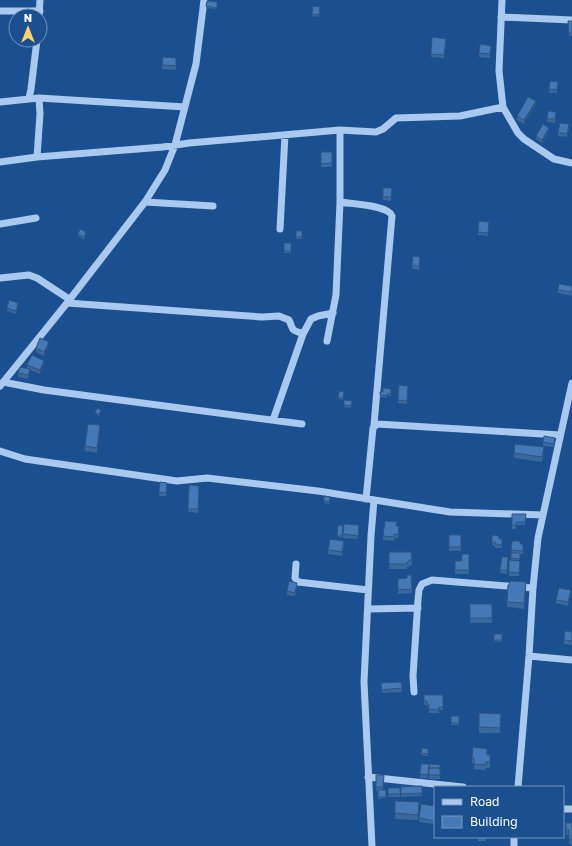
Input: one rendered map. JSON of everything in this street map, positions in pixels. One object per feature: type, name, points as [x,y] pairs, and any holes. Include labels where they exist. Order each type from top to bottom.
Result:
[{"type":"street","points":[[1,384],[145,202],[165,170],[175,145],[199,52],[204,0]]},
{"type":"street","points":[[502,0],[499,71],[503,107],[518,133],[524,139],[554,158],[572,163]]},
{"type":"street","points":[[501,17],[572,20]]},
{"type":"street","points":[[29,98],[32,89],[36,48]]},
{"type":"street","points":[[0,102],[39,98],[185,108]]},
{"type":"street","points":[[37,157],[40,114],[39,98]]},
{"type":"street","points":[[0,162],[37,157],[163,147],[340,130],[376,132],[383,129],[396,118],[460,116],[503,107]]},
{"type":"street","points":[[327,341],[336,295],[340,202],[340,130]]},
{"type":"street","points":[[280,229],[284,135]]},
{"type":"street","points":[[145,202],[213,206]]},
{"type":"street","points":[[340,202],[380,208],[388,211],[392,216],[373,428],[368,609],[364,682],[372,846]]},
{"type":"street","points":[[0,224],[36,218]]},
{"type":"street","points":[[0,278],[29,275],[37,278],[68,301],[262,317],[279,316],[289,320],[290,327],[293,330],[303,334]]},
{"type":"street","points":[[273,420],[303,334],[311,319],[333,313]]},
{"type":"street","points":[[518,786],[538,538],[572,383]]},
{"type":"street","points":[[1,384],[302,424]]},
{"type":"street","points":[[374,425],[560,435]]},
{"type":"street","points":[[0,451],[25,459],[177,481],[208,478],[318,491],[450,512],[543,515]]},
{"type":"street","points":[[296,564],[295,578],[298,582],[368,590]]},
{"type":"street","points":[[414,692],[413,676],[419,590],[422,584],[432,580],[533,588]]},
{"type":"street","points":[[368,609],[418,608]]},
{"type":"street","points":[[529,656],[572,660]]},
{"type":"street","points":[[368,777],[454,786]]},
{"type":"building","points":[[207,1],[217,2],[217,8],[206,6]]},
{"type":"building","points":[[313,6],[320,7],[319,15],[312,14]]},
{"type":"building","points":[[568,21],[572,21],[572,33],[569,33]]},
{"type":"building","points":[[432,37],[446,39],[444,55],[431,54]]},
{"type":"building","points":[[480,44],[491,46],[490,54],[479,53]]},
{"type":"building","points":[[163,57],[176,58],[176,66],[162,65]]},
{"type":"building","points":[[550,81],[558,82],[557,90],[549,89]]},
{"type":"building","points":[[528,97],[536,101],[524,120],[517,116]]},
{"type":"building","points":[[548,111],[556,112],[555,119],[547,119]]},
{"type":"building","points":[[560,123],[569,124],[567,134],[558,132]]},
{"type":"building","points":[[543,124],[549,128],[542,140],[536,136]]},
{"type":"building","points":[[321,152],[332,152],[332,163],[321,164]]},
{"type":"building","points":[[383,188],[392,188],[391,197],[383,197]]},
{"type":"building","points":[[479,221],[489,222],[488,233],[478,232]]},
{"type":"building","points":[[80,229],[86,232],[84,237],[78,234]]},
{"type":"building","points":[[296,231],[302,231],[302,237],[296,237]]},
{"type":"building","points":[[284,243],[291,243],[291,251],[284,251]]},
{"type":"building","points":[[413,256],[420,257],[419,266],[412,265]]},
{"type":"building","points":[[559,284],[572,286],[572,292],[558,290]]},
{"type":"building","points":[[9,300],[18,303],[16,311],[7,308]]},
{"type":"building","points":[[40,338],[49,342],[44,352],[36,348]]},
{"type":"building","points":[[32,355],[44,361],[40,370],[27,365]]},
{"type":"building","points":[[20,367],[30,369],[28,375],[18,373]]},
{"type":"building","points":[[399,385],[408,386],[407,401],[398,400]]},
{"type":"building","points":[[383,388],[391,389],[391,394],[387,394],[387,396],[380,395],[380,392],[383,392]]},
{"type":"building","points":[[339,391],[344,392],[343,398],[338,398]]},
{"type":"building","points":[[344,400],[352,401],[351,406],[344,405]]},
{"type":"building","points":[[97,408],[101,410],[99,414],[95,413]]},
{"type":"building","points":[[88,424],[100,425],[97,448],[85,446]]},
{"type":"building","points":[[544,436],[555,438],[554,444],[543,442]]},
{"type":"building","points":[[515,444],[544,447],[542,457],[514,453]]},
{"type":"building","points":[[160,482],[167,483],[166,493],[159,492]]},
{"type":"building","points":[[189,485],[199,486],[198,509],[188,509]]},
{"type":"building","points":[[324,496],[330,497],[329,502],[324,501]]},
{"type":"building","points":[[512,514],[526,514],[525,522],[516,522],[516,525],[512,525]]},
{"type":"building","points":[[385,521],[397,522],[396,526],[399,526],[398,535],[394,534],[394,537],[383,536]]},
{"type":"building","points":[[344,524],[359,525],[358,536],[343,534]]},
{"type":"building","points":[[338,525],[343,526],[342,536],[337,536]]},
{"type":"building","points":[[449,535],[461,535],[461,547],[449,547]]},
{"type":"building","points":[[492,535],[499,536],[499,539],[502,539],[502,545],[492,542]]},
{"type":"building","points":[[330,539],[344,541],[342,552],[328,550]]},
{"type":"building","points":[[512,541],[520,541],[520,544],[523,544],[523,551],[511,550]]},
{"type":"building","points":[[389,552],[411,552],[412,560],[409,560],[407,564],[389,564]]},
{"type":"building","points":[[511,553],[520,553],[520,559],[511,558]]},
{"type":"building","points":[[462,554],[469,554],[469,570],[455,570],[455,561],[462,561]]},
{"type":"building","points":[[502,557],[508,557],[507,570],[500,570]]},
{"type":"building","points":[[509,560],[520,561],[519,573],[509,572]]},
{"type":"building","points":[[407,575],[411,575],[412,589],[398,590],[398,579],[407,578]]},
{"type":"building","points":[[289,581],[297,583],[295,593],[287,591]]},
{"type":"building","points":[[510,581],[526,582],[524,603],[507,602],[508,585]]},
{"type":"building","points":[[559,588],[571,590],[568,602],[556,600]]},
{"type":"building","points":[[470,604],[492,604],[492,618],[470,618]]},
{"type":"building","points":[[565,631],[572,632],[572,641],[564,640]]},
{"type":"building","points":[[494,634],[502,634],[502,640],[494,640]]},
{"type":"building","points":[[401,682],[402,688],[382,690],[381,683]]},
{"type":"building","points":[[424,695],[443,695],[443,707],[439,707],[439,710],[429,709],[429,704],[427,704],[427,701],[424,701]]},
{"type":"building","points":[[479,713],[501,714],[500,728],[479,727]]},
{"type":"building","points":[[451,716],[459,716],[459,723],[451,723]]},
{"type":"building","points":[[473,747],[487,749],[487,755],[490,755],[490,762],[486,762],[485,765],[474,764],[474,758],[472,757]]},
{"type":"building","points":[[422,748],[428,749],[428,754],[421,753]]},
{"type":"building","points":[[421,764],[429,764],[428,775],[420,774]]},
{"type":"building","points":[[429,764],[440,765],[440,768],[429,768]]},
{"type":"building","points":[[429,768],[440,768],[440,775],[429,775]]},
{"type":"building","points":[[376,775],[384,775],[383,787],[376,787]]},
{"type":"building","points":[[422,786],[422,793],[401,794],[401,787]]},
{"type":"building","points":[[388,788],[400,788],[400,794],[388,794]]},
{"type":"building","points":[[378,790],[386,790],[386,797],[378,797]]},
{"type":"building","points":[[395,801],[419,802],[418,815],[395,813]]},
{"type":"building","points":[[421,804],[434,806],[434,821],[419,818]]},
{"type":"building","points":[[566,823],[572,823],[572,841],[569,839],[569,830],[566,830]]}]
